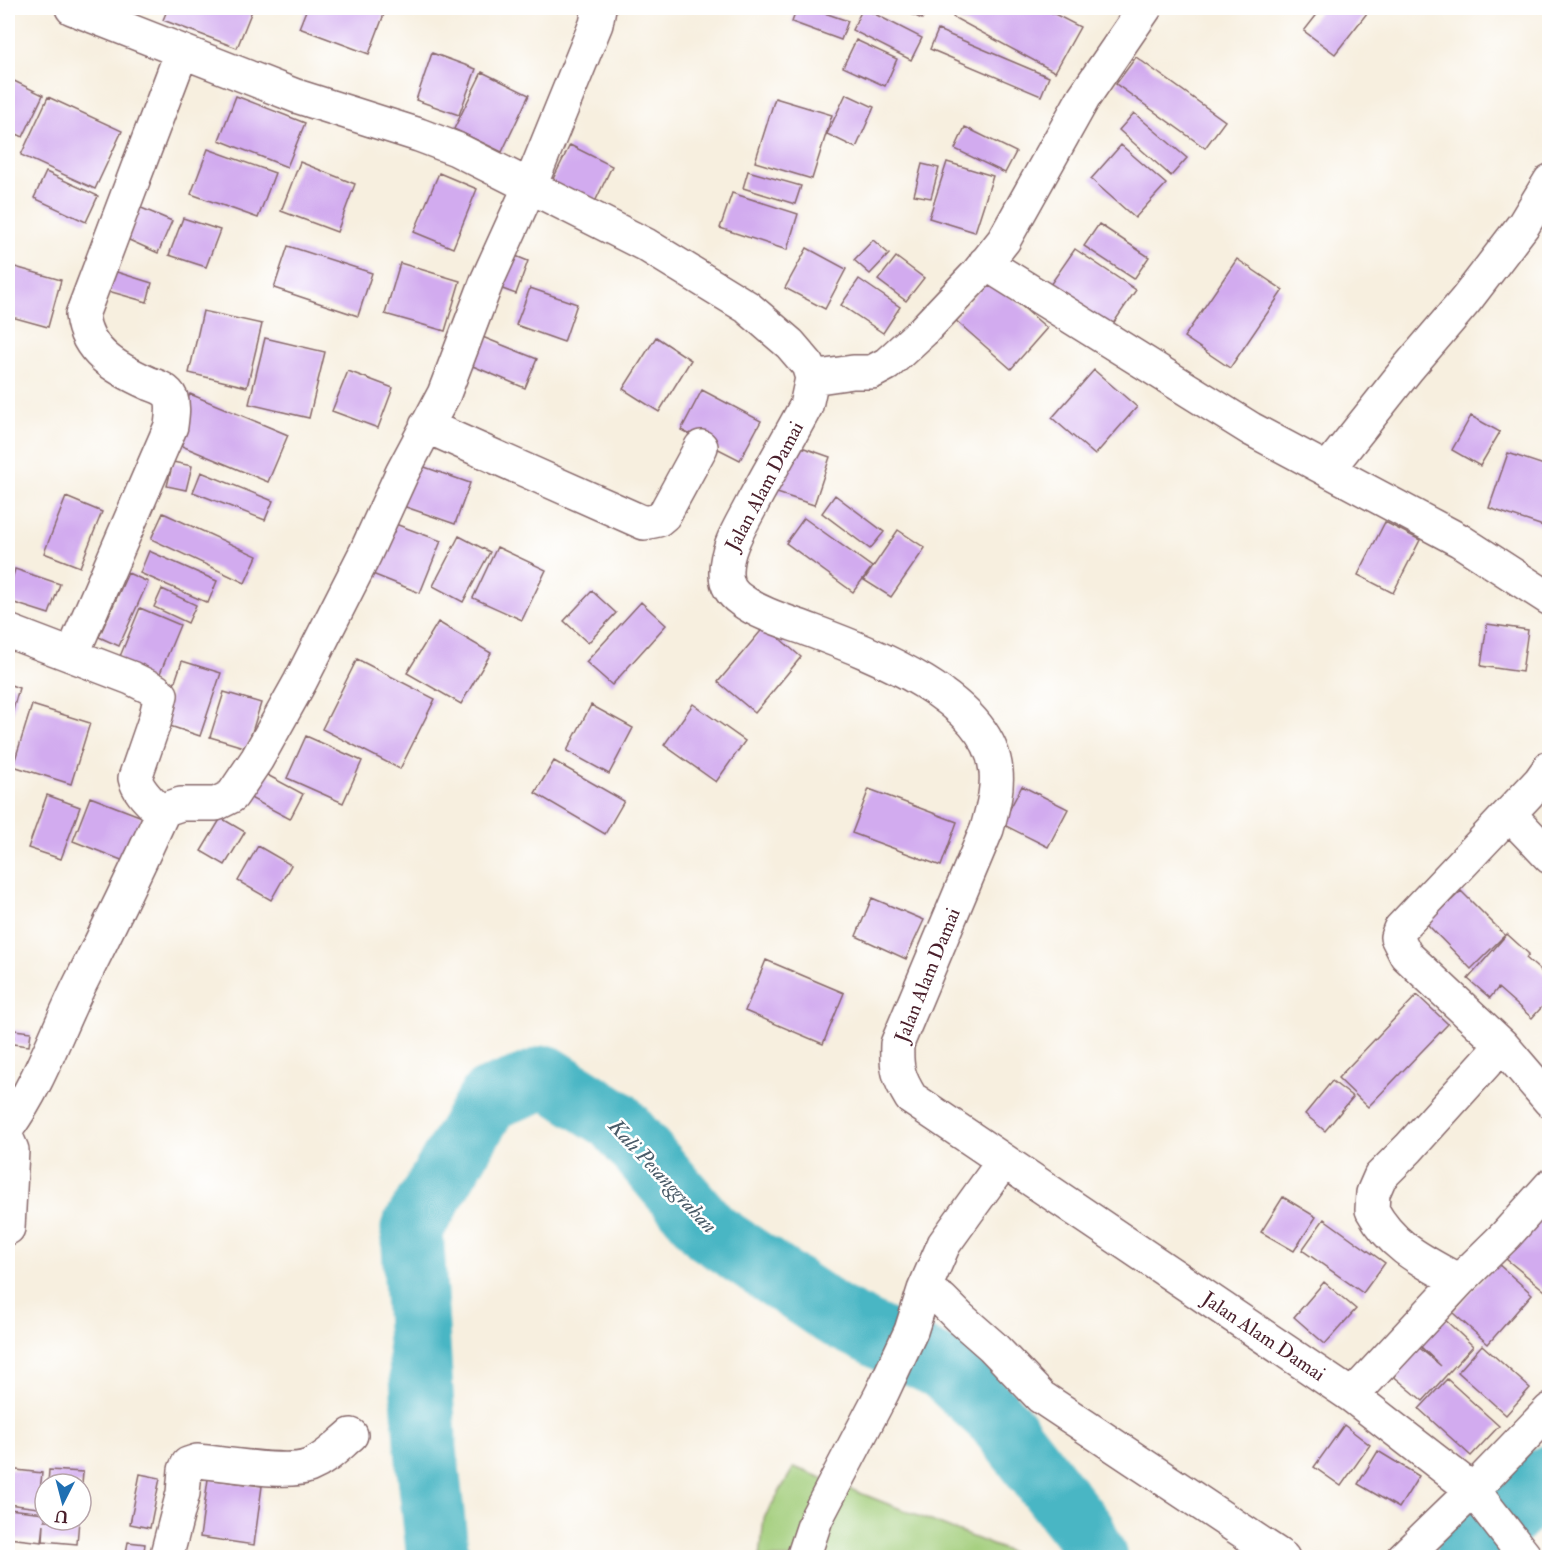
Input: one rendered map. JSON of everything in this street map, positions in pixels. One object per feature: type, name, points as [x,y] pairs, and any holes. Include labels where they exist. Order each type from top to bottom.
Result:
[{"type":"street","points":[[72,8],[296,96],[456,149],[530,186],[646,245],[747,307],[790,344],[808,365],[812,383],[854,372],[872,372],[887,364],[923,331],[985,263],[1004,240],[1136,9]]},
{"type":"street","points":[[8,1127],[39,1077],[80,984],[162,814],[166,809],[181,804],[204,805],[224,802],[232,795],[241,784],[300,682],[365,554],[402,472],[444,394],[487,281],[530,186],[596,24],[599,8]]},
{"type":"street","points":[[72,655],[171,426],[173,409],[170,396],[162,389],[120,370],[106,360],[95,349],[87,335],[81,315],[182,51]]},
{"type":"street","points":[[1328,469],[1481,281],[1524,224],[1550,181]]},
{"type":"street","points":[[985,263],[1251,429],[1459,540],[1550,599]]},
{"type":"street","name":"Jalan Alam Damai","points":[[812,383],[806,406],[733,542],[726,559],[728,587],[739,599],[759,611],[865,651],[952,700],[974,723],[990,747],[996,771],[995,796],[987,829],[897,1044],[896,1065],[900,1081],[911,1098],[1352,1396],[1482,1501],[1526,1557]]},
{"type":"street","points":[[426,426],[644,523],[658,520],[664,515],[702,447]]},
{"type":"street","points":[[8,631],[131,678],[161,695],[135,778],[136,785],[141,792],[162,814]]},
{"type":"street","points":[[1550,767],[1540,781],[1400,929],[1397,936],[1406,955],[1502,1045],[1550,1101]]},
{"type":"street","points":[[1509,814],[1550,857]]},
{"type":"street","points":[[1459,1281],[1407,1253],[1396,1244],[1372,1210],[1373,1193],[1380,1177],[1502,1045]]},
{"type":"street","points":[[8,1141],[12,1150],[8,1228]]},
{"type":"street","points":[[803,1557],[816,1519],[882,1393],[911,1331],[924,1290],[944,1244],[1003,1162]]},
{"type":"street","points":[[1352,1396],[1550,1186]]},
{"type":"street","points":[[924,1290],[942,1299],[1041,1397],[1283,1557]]},
{"type":"street","points":[[1403,1557],[1482,1501],[1550,1410]]},
{"type":"street","points":[[166,1557],[183,1493],[185,1470],[188,1464],[197,1461],[292,1470],[309,1466],[328,1455],[351,1435]]},
{"type":"green space","points":[[794,1467],[1018,1557],[760,1558],[764,1518]]},
{"type":"building","points":[[168,8],[253,8],[237,48],[163,20]]},
{"type":"building","points":[[307,8],[386,9],[369,54],[299,28]]},
{"type":"building","points":[[797,8],[810,8],[848,21],[841,40],[792,22]]},
{"type":"building","points":[[863,8],[922,38],[911,60],[852,30]]},
{"type":"building","points":[[898,8],[928,8],[922,19]]},
{"type":"building","points":[[959,8],[1043,8],[1080,27],[1055,72],[953,17]]},
{"type":"building","points":[[1322,8],[1371,8],[1335,54],[1304,31]]},
{"type":"building","points":[[938,30],[1049,77],[1041,96],[930,49]]},
{"type":"building","points":[[856,40],[897,59],[885,86],[843,67]]},
{"type":"building","points":[[432,53],[476,69],[459,115],[416,100]]},
{"type":"building","points":[[1136,57],[1225,121],[1205,148],[1116,84]]},
{"type":"building","points":[[482,72],[529,95],[502,152],[454,129]]},
{"type":"building","points":[[8,78],[43,95],[23,137],[8,130]]},
{"type":"building","points":[[846,94],[874,107],[856,148],[827,134]]},
{"type":"building","points":[[236,96],[305,123],[287,167],[219,140]]},
{"type":"building","points":[[48,97],[122,131],[95,189],[21,155]]},
{"type":"building","points":[[775,98],[832,115],[812,179],[755,162]]},
{"type":"building","points":[[1134,113],[1187,158],[1171,176],[1119,130]]},
{"type":"building","points":[[965,127],[1016,152],[1005,173],[955,149]]},
{"type":"building","points":[[570,145],[612,166],[594,204],[551,183]]},
{"type":"building","points":[[1121,145],[1166,184],[1135,218],[1091,179]]},
{"type":"building","points":[[208,149],[275,173],[258,218],[191,194]]},
{"type":"building","points":[[300,162],[355,184],[337,232],[281,211]]},
{"type":"building","points":[[947,162],[993,176],[975,232],[929,218]]},
{"type":"building","points":[[922,164],[939,168],[931,198],[914,195]]},
{"type":"building","points":[[748,171],[801,186],[795,204],[743,188]]},
{"type":"building","points":[[46,172],[98,196],[86,222],[34,198]]},
{"type":"building","points":[[439,173],[477,189],[453,248],[414,232]]},
{"type":"building","points":[[732,193],[798,214],[787,250],[720,228]]},
{"type":"building","points":[[132,204],[172,221],[158,253],[118,235]]},
{"type":"building","points":[[183,218],[220,230],[206,267],[169,255]]},
{"type":"building","points":[[1099,224],[1149,257],[1134,279],[1084,246]]},
{"type":"building","points":[[873,240],[889,254],[870,274],[854,260]]},
{"type":"building","points":[[288,246],[372,273],[358,316],[274,288]]},
{"type":"building","points":[[807,248],[846,269],[825,309],[785,288]]},
{"type":"building","points":[[1075,249],[1136,290],[1104,337],[1043,295]]},
{"type":"building","points":[[503,251],[528,261],[516,294],[489,284]]},
{"type":"building","points":[[896,257],[924,278],[906,301],[878,280]]},
{"type":"building","points":[[1237,259],[1283,290],[1230,368],[1184,337]]},
{"type":"building","points":[[400,263],[460,281],[445,331],[385,314]]},
{"type":"building","points":[[8,265],[61,280],[48,327],[8,316]]},
{"type":"building","points":[[107,269],[152,283],[147,302],[101,289]]},
{"type":"building","points":[[859,279],[900,307],[883,333],[841,305]]},
{"type":"building","points":[[990,279],[1047,328],[1011,369],[954,319]]},
{"type":"building","points":[[530,288],[577,304],[564,342],[516,325]]},
{"type":"building","points":[[203,311],[262,324],[247,387],[189,373]]},
{"type":"building","points":[[480,336],[537,359],[525,388],[468,364]]},
{"type":"building","points":[[656,337],[691,360],[659,412],[623,389]]},
{"type":"building","points":[[265,338],[325,352],[309,418],[249,404]]},
{"type":"building","points":[[1094,370],[1137,407],[1095,455],[1052,418]]},
{"type":"building","points":[[348,371],[393,388],[378,428],[332,411]]},
{"type":"building","points":[[702,390],[761,421],[740,460],[681,430]]},
{"type":"building","points":[[190,394],[288,435],[268,482],[170,441]]},
{"type":"building","points":[[1471,416],[1500,432],[1480,466],[1452,450]]},
{"type":"building","points":[[790,443],[830,457],[814,505],[774,492]]},
{"type":"building","points":[[1508,453],[1550,467],[1550,518],[1546,527],[1489,508]]},
{"type":"building","points":[[173,462],[192,466],[186,490],[167,486]]},
{"type":"building","points":[[416,464],[470,483],[455,524],[400,505]]},
{"type":"building","points":[[201,472],[273,501],[265,520],[193,492]]},
{"type":"building","points":[[835,495],[884,532],[870,549],[822,513]]},
{"type":"building","points":[[66,497],[102,512],[80,567],[44,553]]},
{"type":"building","points":[[163,513],[257,556],[245,583],[151,539]]},
{"type":"building","points":[[804,518],[872,567],[853,592],[786,543]]},
{"type":"building","points":[[390,522],[441,541],[420,593],[370,573]]},
{"type":"building","points":[[1385,522],[1420,540],[1393,593],[1358,575]]},
{"type":"building","points":[[898,530],[925,548],[891,597],[864,580]]},
{"type":"building","points":[[459,536],[490,552],[463,602],[433,586]]},
{"type":"building","points":[[497,547],[546,570],[522,620],[473,598]]},
{"type":"building","points":[[149,551],[217,581],[208,603],[140,573]]},
{"type":"building","points":[[15,569],[60,584],[49,614],[8,601]]},
{"type":"building","points":[[128,573],[148,582],[119,646],[99,637]]},
{"type":"building","points":[[162,589],[196,605],[188,623],[154,607]]},
{"type":"building","points":[[592,591],[616,613],[588,643],[564,621]]},
{"type":"building","points":[[641,602],[666,625],[612,685],[586,662]]},
{"type":"building","points":[[140,608],[180,625],[156,683],[116,666]]},
{"type":"building","points":[[438,622],[491,653],[461,704],[407,673]]},
{"type":"building","points":[[1487,624],[1528,630],[1522,672],[1481,666]]},
{"type":"building","points":[[765,626],[801,657],[755,713],[718,682]]},
{"type":"building","points":[[357,659],[435,699],[400,769],[322,729]]},
{"type":"building","points":[[182,661],[221,673],[200,736],[161,723]]},
{"type":"building","points":[[8,684],[19,688],[8,728]]},
{"type":"building","points":[[224,692],[261,703],[247,748],[210,737]]},
{"type":"building","points":[[693,704],[745,741],[716,782],[664,745]]},
{"type":"building","points":[[32,705],[90,723],[71,784],[13,766]]},
{"type":"building","points":[[591,705],[633,728],[609,774],[567,751]]},
{"type":"building","points":[[306,736],[362,761],[343,803],[287,778]]},
{"type":"building","points":[[554,761],[624,801],[605,834],[535,793]]},
{"type":"building","points":[[258,770],[303,794],[290,819],[245,795]]},
{"type":"building","points":[[1022,786],[1068,809],[1048,847],[1002,824]]},
{"type":"building","points":[[869,789],[957,822],[941,866],[852,833]]},
{"type":"building","points":[[47,795],[80,807],[61,859],[28,848]]},
{"type":"building","points":[[90,797],[142,817],[124,861],[73,841]]},
{"type":"building","points":[[221,818],[245,832],[225,865],[201,851]]},
{"type":"building","points":[[258,846],[291,865],[271,900],[238,881]]},
{"type":"building","points":[[1461,891],[1505,935],[1471,969],[1427,924]]},
{"type":"building","points":[[872,898],[924,920],[906,959],[856,936]]},
{"type":"building","points":[[1507,934],[1529,954],[1526,958],[1550,979],[1550,998],[1532,1018],[1498,988],[1490,998],[1468,979]]},
{"type":"building","points":[[766,960],[844,993],[823,1044],[745,1011]]},
{"type":"building","points":[[1417,995],[1448,1024],[1368,1107],[1338,1078]]},
{"type":"building","points":[[8,1028],[12,1028],[9,1064],[8,1064]]},
{"type":"building","points":[[14,1030],[31,1032],[29,1046],[13,1044]]},
{"type":"building","points":[[8,1074],[12,1074],[12,1113],[8,1113]]},
{"type":"building","points":[[1332,1081],[1353,1097],[1325,1131],[1305,1114]]},
{"type":"building","points":[[1283,1197],[1316,1217],[1294,1251],[1261,1232]]},
{"type":"building","points":[[1550,1208],[1550,1295],[1506,1259]]},
{"type":"building","points":[[1324,1219],[1385,1263],[1363,1293],[1302,1250]]},
{"type":"building","points":[[1497,1263],[1532,1294],[1488,1344],[1453,1313]]},
{"type":"building","points":[[1324,1282],[1356,1309],[1325,1344],[1294,1317]]},
{"type":"building","points":[[1441,1316],[1473,1346],[1423,1401],[1391,1374],[1416,1345],[1441,1366],[1416,1342]]},
{"type":"building","points":[[1482,1345],[1530,1388],[1506,1415],[1458,1372]]},
{"type":"building","points":[[1447,1379],[1499,1426],[1471,1456],[1419,1409]]},
{"type":"building","points":[[1344,1425],[1370,1445],[1341,1486],[1314,1467]]},
{"type":"building","points":[[1378,1451],[1419,1476],[1399,1508],[1358,1484]]},
{"type":"building","points":[[8,1469],[34,1472],[33,1507],[8,1504]]},
{"type":"building","points":[[49,1470],[83,1472],[49,1472]]},
{"type":"building","points":[[140,1474],[160,1478],[150,1528],[130,1524]]},
{"type":"building","points":[[208,1479],[262,1486],[254,1545],[200,1537]]},
{"type":"building","points":[[8,1509],[33,1512],[33,1532],[43,1532],[42,1542],[8,1538]]},
{"type":"building","points":[[44,1532],[78,1532],[77,1544],[43,1541]]},
{"type":"building","points":[[128,1542],[145,1544],[143,1558],[125,1558]]},
{"type":"waterway","name":"Kali Pesanggrahan","points":[[438,1558],[425,1441],[412,1229],[489,1099],[547,1077],[615,1120],[710,1232],[834,1315],[943,1369],[996,1418],[1084,1531],[1096,1558]]},
{"type":"waterway","name":"Kali Pesanggrahan","points":[[1466,1558],[1550,1476]]}]
